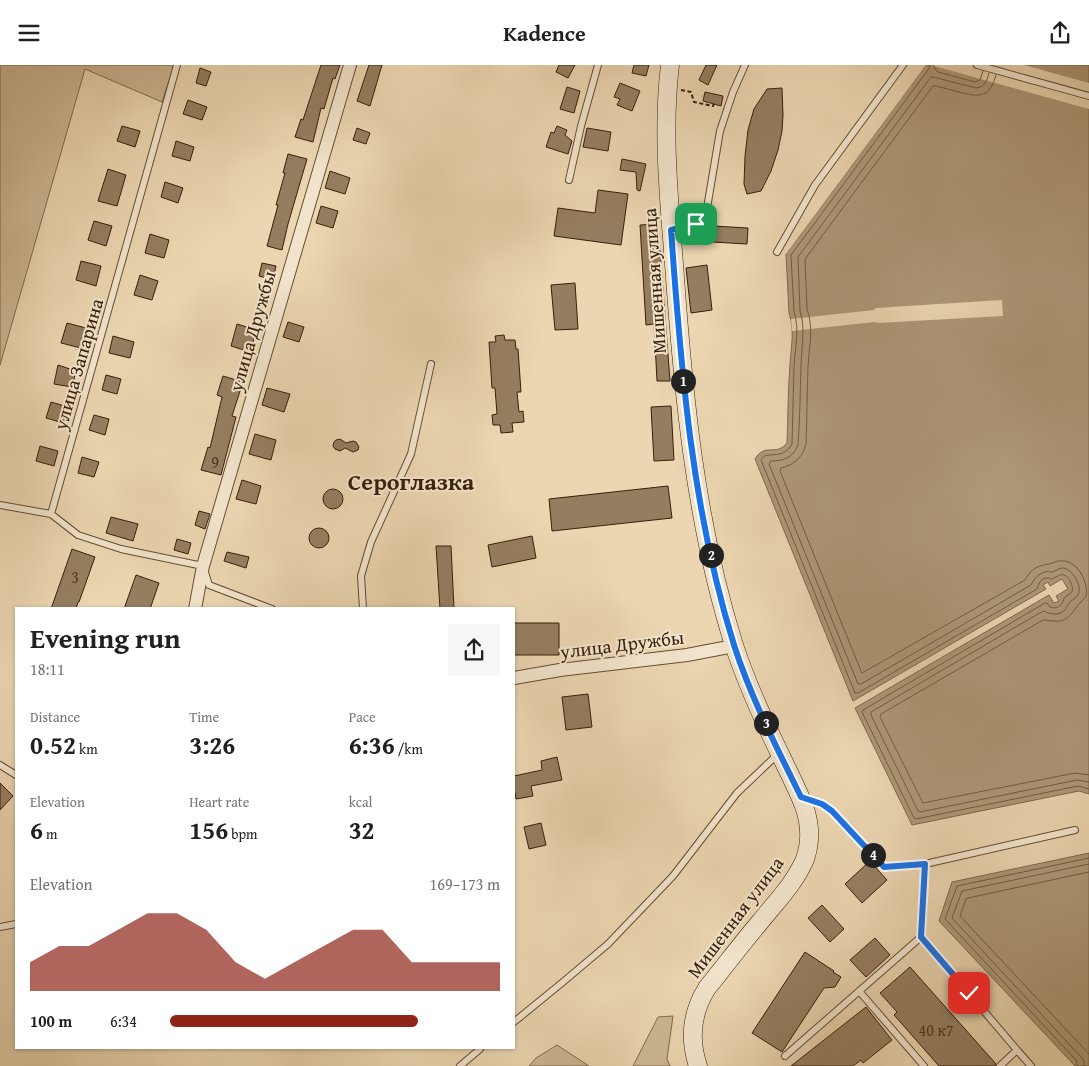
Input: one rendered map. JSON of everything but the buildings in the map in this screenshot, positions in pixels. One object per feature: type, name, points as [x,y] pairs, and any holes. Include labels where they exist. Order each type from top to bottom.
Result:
[{"type":"main road","name":"Мишенная улица","points":[[670,65],[666,146],[668,190],[680,346],[691,450],[708,543],[734,646],[779,753],[801,797],[809,828],[808,849],[797,874],[703,995],[693,1026],[693,1048],[698,1066]]},
{"type":"street","name":"улица Дружбы","points":[[195,607],[203,566],[350,65]]},
{"type":"street","name":"улица Дружбы","points":[[515,678],[560,670],[687,655],[734,646]]},
{"type":"lane","name":"улица Запарина","points":[[51,515],[177,65]]},
{"type":"lane","points":[[569,180],[581,126],[598,65]]},
{"type":"lane","points":[[671,230],[696,224],[708,208],[720,131],[733,92],[746,65]]},
{"type":"lane","points":[[777,252],[816,185],[903,65]]},
{"type":"lane","points":[[977,65],[1089,96]]},
{"type":"lane","points":[[363,607],[361,576],[371,542],[410,454],[431,364]]},
{"type":"lane","points":[[0,505],[51,515],[78,535],[121,549],[203,566],[209,585],[267,607]]},
{"type":"lane","points":[[515,1021],[608,944],[673,876],[737,793],[779,753]]},
{"type":"lane","points":[[0,765],[15,774]]},
{"type":"lane","points":[[801,797],[822,804],[832,811],[884,867],[925,864],[1075,830]]},
{"type":"lane","points":[[925,864],[921,937],[1031,1066]]},
{"type":"lane","points":[[0,927],[15,924]]},
{"type":"lane","points":[[785,1056],[921,937]]},
{"type":"lane","points":[[859,991],[924,1066]]},
{"type":"lane","points":[[460,1066],[480,1049]]},
{"type":"lane","points":[[1000,1066],[1017,1050]]},
{"type":"path","points":[[678,90],[691,92],[694,103],[713,106],[714,104]]},
{"type":"shaded area","points":[[0,65],[174,65],[162,102],[85,69],[0,365]]},
{"type":"shaded area","points":[[673,1016],[667,1059],[670,1066],[633,1066],[658,1017]]},
{"type":"shaded area","points":[[557,1045],[589,1066],[529,1066],[536,1058]]},
{"type":"water","points":[[926,65],[976,77],[980,65],[1089,65],[1089,794],[1079,791],[912,825],[855,708],[1049,595],[1054,603],[1059,601],[1056,596],[1068,589],[1062,579],[1050,586],[1048,582],[1043,585],[1046,589],[853,701],[755,459],[763,451],[779,449],[787,443],[792,332],[789,313],[786,254]]},
{"type":"water","points":[[1089,853],[1089,1066],[1075,1066],[939,921],[952,882]]},
{"type":"pier","points":[[923,65],[926,65],[786,254],[783,254]]},
{"type":"pier","points":[[930,65],[940,65],[975,74],[977,65],[1024,65],[1089,83],[1089,109]]},
{"type":"pier","points":[[1002,300],[1003,316],[875,322],[792,331],[791,319],[874,310],[876,308]]},
{"type":"district","name":"Сероглазка","points":[[411,482]]},
{"type":"route","points":[[696,224],[671,230],[684,394],[691,450],[708,543],[734,646],[761,713],[801,797],[822,804],[832,811],[884,867],[925,864],[921,937],[969,993]]}]
